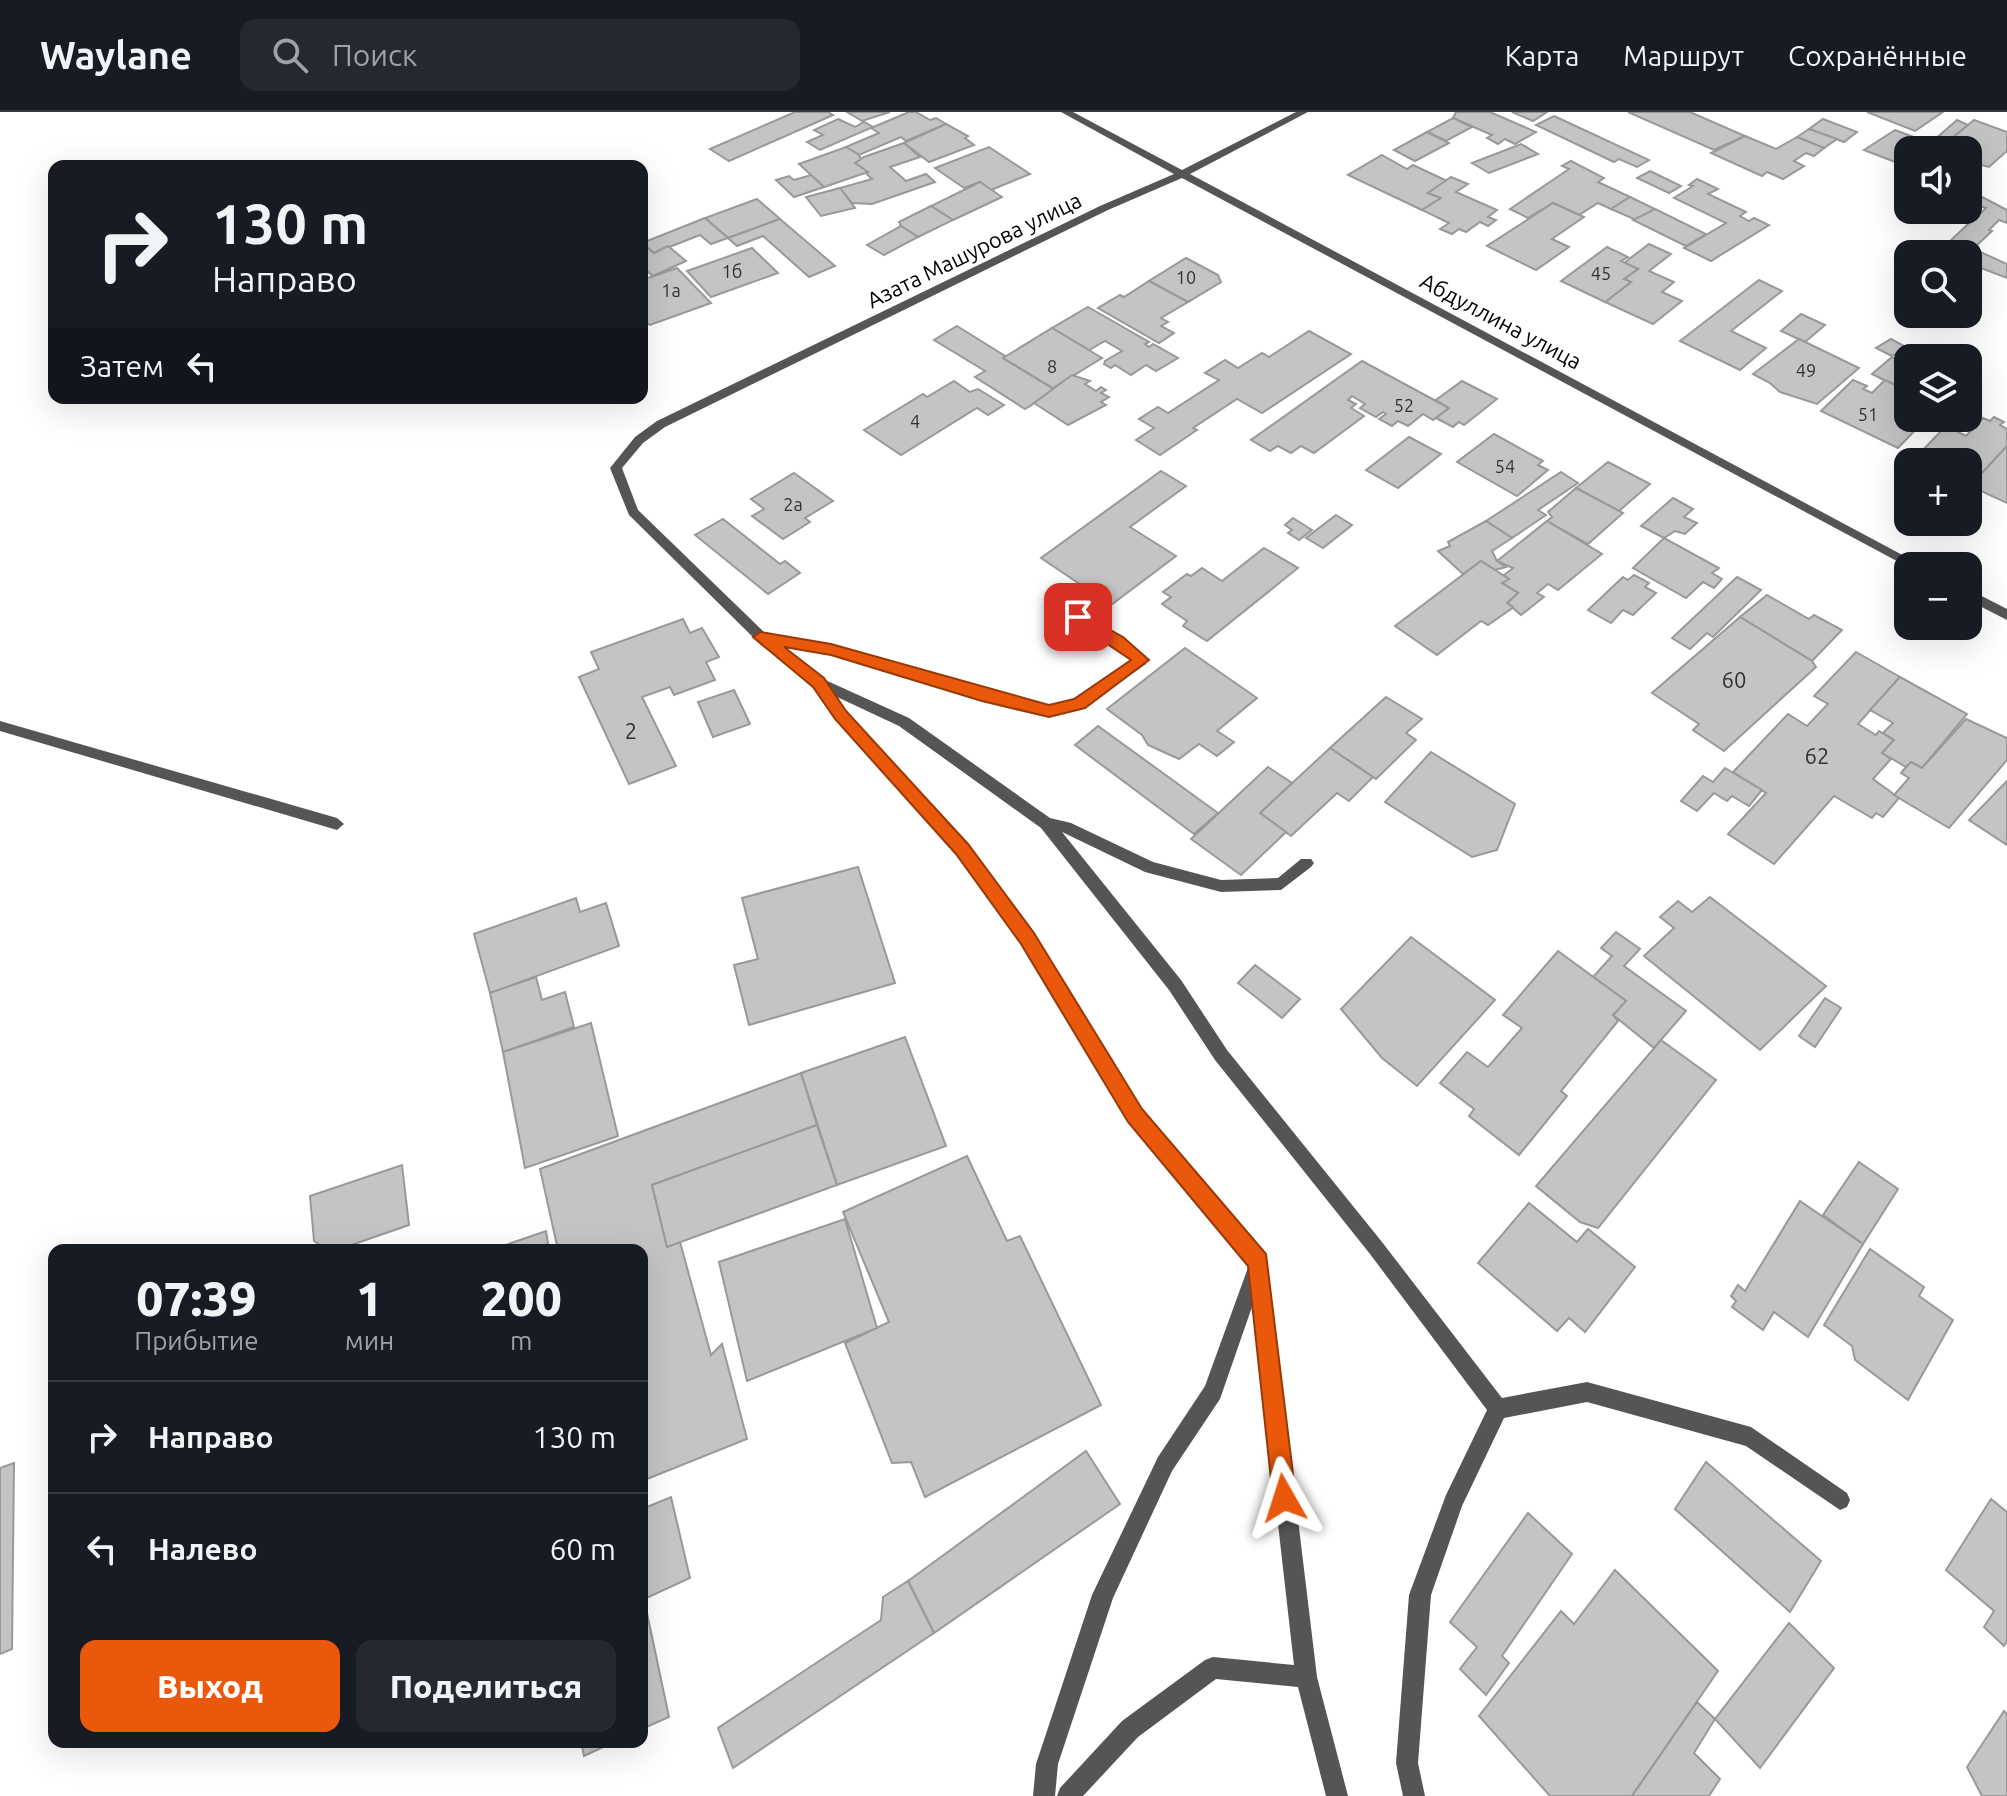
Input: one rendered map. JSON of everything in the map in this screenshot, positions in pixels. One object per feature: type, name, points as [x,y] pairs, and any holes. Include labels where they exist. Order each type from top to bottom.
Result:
[{"type":"street","name":"Абдуллина улица","points":[[1066,112],[1894,554]]},
{"type":"street","name":"Азата Машурова улица","points":[[761,637],[633,512],[616,468],[639,440],[661,424],[1104,208],[1182,174],[1303,112]]},
{"type":"street","points":[[1982,602],[2007,615]]},
{"type":"street","points":[[761,637],[831,649],[982,695],[1049,711],[1079,703],[1141,660],[1078,617]]},
{"type":"street","points":[[761,637],[819,683],[904,722],[1046,824],[1175,985],[1221,1055],[1376,1248],[1498,1409]]},
{"type":"street","points":[[819,683],[840,715],[962,849],[1027,938],[1135,1116],[1258,1262],[1306,1677],[1337,1796]]},
{"type":"street","points":[[0,726],[337,824]]},
{"type":"street","points":[[1046,824],[1066,827],[1150,868],[1221,886],[1281,884],[1306,863]]},
{"type":"street","points":[[1044,1796],[1047,1764],[1103,1595],[1165,1464],[1213,1392],[1258,1262]]},
{"type":"street","points":[[1498,1409],[1587,1392],[1751,1437],[1840,1500]]},
{"type":"street","points":[[1414,1796],[1407,1763],[1420,1595],[1453,1502],[1498,1409]]},
{"type":"street","points":[[1068,1796],[1130,1729],[1213,1668],[1306,1677]]},
{"type":"building","points":[[795,112],[828,112],[833,115],[729,161],[710,149]]},
{"type":"building","points":[[847,112],[890,112],[862,121]]},
{"type":"building","points":[[916,112],[930,120],[936,118],[946,124],[906,141],[901,137],[859,155],[846,147],[879,133],[871,128]]},
{"type":"building","points":[[1456,112],[1490,112],[1536,132],[1515,144],[1505,139],[1498,144],[1487,138],[1492,135],[1453,118]]},
{"type":"building","points":[[1512,112],[1547,112],[1533,121]]},
{"type":"building","points":[[1628,112],[1690,112],[1745,136],[1714,150]]},
{"type":"building","points":[[1867,112],[1943,112],[1915,131]]},
{"type":"building","points":[[1554,116],[1649,160],[1637,167],[1619,159],[1614,162],[1536,125]]},
{"type":"building","points":[[1453,118],[1472,127],[1446,141],[1427,132]]},
{"type":"building","points":[[838,119],[855,127],[864,122],[873,127],[820,150],[807,142],[823,135],[814,130]]},
{"type":"building","points":[[1823,119],[1857,132],[1844,142],[1809,129]]},
{"type":"building","points":[[1957,120],[1968,125],[1955,136],[1939,136]]},
{"type":"building","points":[[1974,120],[2007,132],[2007,151],[1989,167],[1982,165],[1982,136],[1955,136]]},
{"type":"building","points":[[946,124],[968,136],[965,138],[974,145],[929,162],[904,143]]},
{"type":"building","points":[[1809,129],[1837,139],[1824,148],[1797,137]]},
{"type":"building","points":[[1895,130],[1911,136],[1894,136],[1894,162],[1864,150]]},
{"type":"building","points":[[1427,132],[1449,143],[1415,161],[1394,150]]},
{"type":"building","points":[[1745,136],[1776,149],[1797,137],[1824,148],[1814,156],[1806,153],[1794,161],[1804,166],[1783,179],[1767,172],[1762,176],[1711,153]]},
{"type":"building","points":[[904,143],[920,157],[890,167],[906,181],[926,174],[935,182],[872,204],[852,203],[840,188],[872,179],[855,163]]},
{"type":"building","points":[[1521,144],[1538,154],[1489,173],[1472,163]]},
{"type":"building","points":[[846,147],[859,155],[861,159],[855,163],[868,172],[824,187],[799,164]]},
{"type":"building","points":[[989,147],[1030,174],[991,190],[980,182],[964,188],[935,168]]},
{"type":"building","points":[[1382,155],[1407,169],[1413,165],[1447,181],[1428,193],[1441,198],[1422,210],[1348,175]]},
{"type":"building","points":[[1571,161],[1604,178],[1598,182],[1630,197],[1611,209],[1598,203],[1579,215],[1553,203],[1528,218],[1510,209],[1569,169],[1562,166]]},
{"type":"building","points":[[1650,171],[1681,186],[1669,193],[1637,178]]},
{"type":"building","points":[[811,175],[824,187],[794,197],[776,180],[789,176],[794,180]]},
{"type":"building","points":[[1451,177],[1468,184],[1456,192],[1497,210],[1488,217],[1496,220],[1488,226],[1480,222],[1466,232],[1459,229],[1452,234],[1440,229],[1449,223],[1422,210],[1441,198],[1428,193]]},
{"type":"building","points":[[1697,179],[1718,189],[1708,194],[1746,212],[1740,216],[1769,225],[1711,261],[1684,248],[1726,223],[1674,198],[1693,186],[1689,185]]},
{"type":"building","points":[[980,182],[1002,197],[953,220],[931,206]]},
{"type":"building","points":[[840,188],[855,208],[821,216],[806,197]]},
{"type":"building","points":[[1630,197],[1655,209],[1636,220],[1611,209]]},
{"type":"building","points":[[1982,197],[2007,210],[2007,223],[1999,220],[1982,240],[1951,240],[1968,224],[1982,224],[1982,212],[1986,208],[1982,207]]},
{"type":"building","points":[[757,199],[780,219],[728,238],[705,218]]},
{"type":"building","points":[[1553,203],[1584,217],[1552,239],[1569,247],[1536,270],[1487,246]]},
{"type":"building","points":[[931,206],[953,220],[918,237],[901,226],[899,222]]},
{"type":"building","points":[[1655,209],[1706,234],[1686,246],[1633,220]]},
{"type":"building","points":[[705,218],[728,238],[711,244],[700,235],[654,253],[648,248],[648,241]]},
{"type":"building","points":[[780,219],[835,266],[809,277],[763,236],[737,246],[728,238]]},
{"type":"building","points":[[901,226],[918,237],[884,255],[867,245]]},
{"type":"building","points":[[1649,244],[1671,254],[1649,271],[1674,282],[1662,292],[1682,301],[1653,324],[1605,302],[1631,282],[1624,279],[1638,269],[1624,263]]},
{"type":"building","points":[[668,246],[686,261],[653,276],[648,272],[648,248],[654,253]]},
{"type":"building","points":[[1607,247],[1628,257],[1621,261],[1638,269],[1624,279],[1631,282],[1605,302],[1561,281]]},
{"type":"building","points":[[752,248],[778,273],[711,297],[687,271]]},
{"type":"building","points":[[1982,253],[2007,264],[2007,278],[1982,268]]},
{"type":"building","points":[[1186,258],[1218,275],[1221,282],[1188,302],[1149,281]]},
{"type":"building","points":[[677,268],[711,303],[650,325],[648,278]]},
{"type":"building","points":[[1759,280],[1782,291],[1731,331],[1766,348],[1740,370],[1680,341]]},
{"type":"building","points":[[1149,281],[1188,302],[1161,318],[1168,322],[1161,326],[1174,333],[1159,343],[1098,308],[1120,295],[1124,297]]},
{"type":"building","points":[[1088,307],[1149,342],[1145,344],[1149,347],[1153,344],[1178,358],[1156,371],[1146,365],[1131,375],[1115,365],[1111,368],[1104,364],[1105,361],[1122,351],[1105,341],[1089,350],[1052,328]]},
{"type":"building","points":[[1801,314],[1825,325],[1805,342],[1781,331]]},
{"type":"building","points":[[957,326],[1055,390],[1025,409],[975,377],[985,371],[934,340]]},
{"type":"building","points":[[1052,328],[1102,358],[1053,388],[1003,358]]},
{"type":"building","points":[[1309,331],[1351,354],[1262,413],[1237,399],[1193,428],[1197,430],[1160,455],[1136,440],[1154,428],[1139,419],[1158,407],[1168,413],[1219,380],[1205,373],[1225,360],[1238,368],[1262,353],[1269,357]]},
{"type":"building","points":[[1799,339],[1859,368],[1817,404],[1780,392],[1753,374]]},
{"type":"building","points":[[1891,339],[1900,344],[1894,344],[1892,356],[1876,348]]},
{"type":"building","points":[[1892,357],[1894,358],[1894,385],[1872,374]]},
{"type":"building","points":[[1362,361],[1449,408],[1433,420],[1423,414],[1408,426],[1398,421],[1392,426],[1379,419],[1386,414],[1383,412],[1376,417],[1360,408],[1365,404],[1352,396],[1348,400],[1356,404],[1351,408],[1364,416],[1314,453],[1301,446],[1291,453],[1278,446],[1270,451],[1251,440]]},
{"type":"building","points":[[1072,375],[1090,381],[1085,384],[1096,391],[1101,387],[1106,390],[1101,393],[1109,397],[1101,402],[1106,405],[1068,425],[1034,403]]},
{"type":"building","points":[[1853,380],[1867,386],[1863,389],[1872,393],[1885,380],[1894,384],[1894,432],[1913,432],[1898,448],[1821,411]]},
{"type":"building","points":[[954,381],[970,392],[978,389],[1004,405],[988,415],[977,408],[901,455],[864,430],[923,394],[927,397]]},
{"type":"building","points":[[1462,381],[1497,399],[1464,425],[1459,422],[1453,427],[1436,418],[1449,408],[1436,400]]},
{"type":"building","points":[[1994,417],[2004,422],[2000,425],[2007,429],[2007,446],[1982,473],[1982,448],[1925,448],[1940,432],[1958,432],[1966,436],[1970,432],[1982,432],[1983,418],[1990,421]]},
{"type":"building","points":[[1494,434],[1543,461],[1538,465],[1548,470],[1517,496],[1457,462]]},
{"type":"building","points":[[1409,437],[1441,454],[1398,488],[1366,470]]},
{"type":"building","points":[[2007,446],[2007,503],[1982,492],[1982,473]]},
{"type":"building","points":[[1608,462],[1650,484],[1619,511],[1576,488]]},
{"type":"building","points":[[1161,471],[1186,486],[1130,527],[1176,556],[1111,605],[1041,558]]},
{"type":"building","points":[[1561,472],[1578,483],[1538,510],[1546,515],[1512,538],[1486,521]]},
{"type":"building","points":[[794,473],[833,501],[805,518],[810,522],[783,539],[752,516],[764,509],[751,499]]},
{"type":"building","points":[[1576,488],[1623,513],[1588,544],[1547,521],[1552,517],[1548,512]]},
{"type":"building","points":[[1673,498],[1693,509],[1684,517],[1697,523],[1685,534],[1675,531],[1664,538],[1641,526]]},
{"type":"building","points":[[1336,515],[1352,525],[1323,548],[1306,538]]},
{"type":"building","points":[[1293,518],[1312,530],[1299,540],[1288,533],[1292,530],[1285,525]]},
{"type":"building","points":[[723,519],[780,564],[785,561],[800,573],[768,594],[695,535]]},
{"type":"building","points":[[1486,521],[1512,538],[1492,551],[1497,561],[1506,567],[1495,570],[1481,561],[1463,574],[1438,551]]},
{"type":"building","points":[[1547,521],[1602,554],[1558,590],[1548,584],[1537,593],[1544,597],[1521,615],[1507,603],[1518,593],[1502,583],[1509,579],[1504,575],[1513,568],[1497,561]]},
{"type":"building","points":[[1664,538],[1719,568],[1712,573],[1722,579],[1714,588],[1703,582],[1686,598],[1633,568]]},
{"type":"building","points":[[1264,548],[1298,568],[1207,641],[1183,626],[1187,621],[1162,604],[1171,597],[1163,592],[1187,574],[1191,576],[1202,568],[1222,581]]},
{"type":"building","points":[[1481,561],[1509,579],[1502,583],[1518,593],[1507,603],[1513,607],[1511,609],[1488,625],[1481,621],[1437,655],[1395,626]]},
{"type":"building","points":[[1634,575],[1649,583],[1645,587],[1656,593],[1633,615],[1623,610],[1611,623],[1588,610],[1623,577],[1628,580]]},
{"type":"building","points":[[1737,577],[1761,590],[1713,637],[1707,633],[1690,649],[1672,638]]},
{"type":"building","points":[[1767,595],[1809,619],[1814,615],[1842,630],[1812,661],[1740,617]]},
{"type":"building","points":[[1740,617],[1812,661],[1816,667],[1724,751],[1693,730],[1699,724],[1652,693]]},
{"type":"building","points":[[683,619],[690,633],[702,628],[719,657],[706,662],[715,680],[674,695],[670,687],[642,697],[676,766],[629,784],[579,677],[599,669],[591,652]]},
{"type":"building","points":[[1185,648],[1257,698],[1217,731],[1234,742],[1217,756],[1199,744],[1179,759],[1148,745],[1142,735],[1107,709]]},
{"type":"building","points":[[1856,652],[1900,677],[1858,724],[1876,735],[1879,731],[1894,740],[1882,753],[1891,759],[1873,779],[1899,798],[1883,817],[1876,813],[1872,818],[1834,796],[1774,864],[1728,834],[1766,793],[1733,772],[1788,714],[1807,726],[1828,704],[1814,696]]},
{"type":"building","points":[[1900,677],[1967,714],[1922,768],[1911,762],[1906,767],[1882,753],[1894,740],[1883,733],[1893,723],[1870,710]]},
{"type":"building","points":[[734,690],[750,724],[713,737],[698,702]]},
{"type":"building","points":[[1386,697],[1422,719],[1406,733],[1416,740],[1376,779],[1330,748]]},
{"type":"building","points":[[1966,719],[2007,738],[2007,760],[1949,828],[1894,795],[1909,778],[1901,773],[1906,767],[1911,762],[1922,768]]},
{"type":"building","points":[[1098,726],[1218,813],[1194,834],[1075,745]]},
{"type":"building","points":[[1330,748],[1373,777],[1349,801],[1337,793],[1291,836],[1260,813]]},
{"type":"building","points":[[1431,752],[1515,804],[1497,850],[1472,857],[1385,802]]},
{"type":"building","points":[[1268,767],[1292,783],[1260,813],[1286,832],[1241,875],[1191,839]]},
{"type":"building","points":[[1725,768],[1762,790],[1749,806],[1732,796],[1727,801],[1714,793],[1697,811],[1681,801],[1703,776],[1713,782]]},
{"type":"building","points":[[2007,781],[2007,845],[1969,820]]},
{"type":"building","points":[[858,867],[895,983],[749,1025],[734,965],[758,959],[742,898]]},
{"type":"building","points":[[1710,897],[1826,986],[1760,1050],[1644,956],[1674,928],[1660,917],[1678,901],[1692,912]]},
{"type":"building","points":[[576,898],[580,912],[606,903],[619,946],[490,993],[474,934]]},
{"type":"building","points":[[1616,932],[1640,949],[1624,966],[1686,1011],[1654,1048],[1613,1015],[1626,1001],[1593,977],[1612,956],[1601,948]]},
{"type":"building","points":[[1411,937],[1495,1000],[1417,1086],[1382,1058],[1341,1009]]},
{"type":"building","points":[[1558,951],[1626,1001],[1613,1015],[1618,1021],[1561,1091],[1567,1096],[1519,1155],[1469,1116],[1474,1109],[1440,1083],[1467,1052],[1488,1067],[1522,1028],[1503,1015]]},
{"type":"building","points":[[1255,965],[1300,999],[1282,1018],[1238,983]]},
{"type":"building","points":[[536,977],[542,1000],[565,992],[574,1027],[503,1052],[490,993]]},
{"type":"building","points":[[1825,998],[1841,1008],[1815,1047],[1799,1036]]},
{"type":"building","points":[[591,1023],[618,1136],[525,1168],[503,1052]]},
{"type":"building","points":[[905,1037],[946,1146],[837,1185],[801,1073]]},
{"type":"building","points":[[1661,1040],[1716,1080],[1598,1228],[1580,1222],[1536,1186]]},
{"type":"building","points":[[801,1073],[817,1125],[652,1185],[667,1247],[680,1242],[711,1355],[722,1344],[747,1439],[648,1479],[648,1244],[557,1244],[540,1169]]},
{"type":"building","points":[[817,1125],[837,1185],[667,1247],[652,1185]]},
{"type":"building","points":[[967,1156],[1007,1241],[1020,1236],[1101,1405],[925,1497],[911,1462],[892,1463],[845,1343],[889,1322],[843,1212]]},
{"type":"building","points":[[1859,1162],[1898,1189],[1863,1244],[1823,1215]]},
{"type":"building","points":[[402,1165],[409,1225],[354,1244],[319,1244],[314,1241],[310,1196]]},
{"type":"building","points":[[1800,1201],[1863,1244],[1808,1337],[1774,1312],[1763,1330],[1732,1307],[1736,1301],[1731,1296],[1738,1285],[1745,1291]]},
{"type":"building","points":[[1529,1203],[1577,1242],[1588,1229],[1635,1267],[1585,1332],[1569,1318],[1557,1331],[1478,1263]]},
{"type":"building","points":[[845,1219],[877,1328],[747,1381],[719,1262]]},
{"type":"building","points":[[546,1231],[548,1244],[508,1244]]},
{"type":"building","points":[[1870,1249],[1924,1287],[1919,1296],[1953,1320],[1908,1400],[1855,1360],[1852,1346],[1824,1325]]},
{"type":"building","points":[[1086,1451],[1120,1504],[934,1633],[908,1581]]},
{"type":"building","points":[[1706,1462],[1821,1561],[1790,1612],[1675,1509]]},
{"type":"building","points":[[14,1463],[12,1649],[0,1654],[0,1468]]},
{"type":"building","points":[[671,1497],[690,1578],[648,1597],[648,1507]]},
{"type":"building","points":[[1991,1499],[2007,1512],[2007,1641],[2004,1646],[1984,1627],[1994,1611],[1946,1570]]},
{"type":"building","points":[[1528,1513],[1572,1554],[1502,1656],[1509,1663],[1486,1695],[1460,1669],[1477,1647],[1450,1622]]},
{"type":"building","points":[[1615,1570],[1718,1671],[1632,1796],[1550,1796],[1479,1716],[1561,1611],[1574,1624]]},
{"type":"building","points":[[908,1581],[934,1633],[733,1768],[718,1728],[881,1620],[883,1597]]},
{"type":"building","points":[[648,1618],[669,1717],[648,1726]]},
{"type":"building","points":[[1789,1623],[1834,1668],[1760,1768],[1715,1719]]},
{"type":"building","points":[[1697,1702],[1715,1719],[1694,1753],[1720,1779],[1709,1796],[1632,1796]]},
{"type":"building","points":[[2004,1711],[2007,1714],[2007,1796],[1982,1796],[1967,1767]]},
{"type":"building","points":[[582,1748],[601,1748],[584,1756]]},
{"type":"route","points":[[1078,617],[1141,660],[1079,703],[1049,711],[982,695],[831,649],[761,637],[819,683],[840,715],[962,849],[1027,938],[1135,1116],[1258,1262],[1284,1498]]}]
